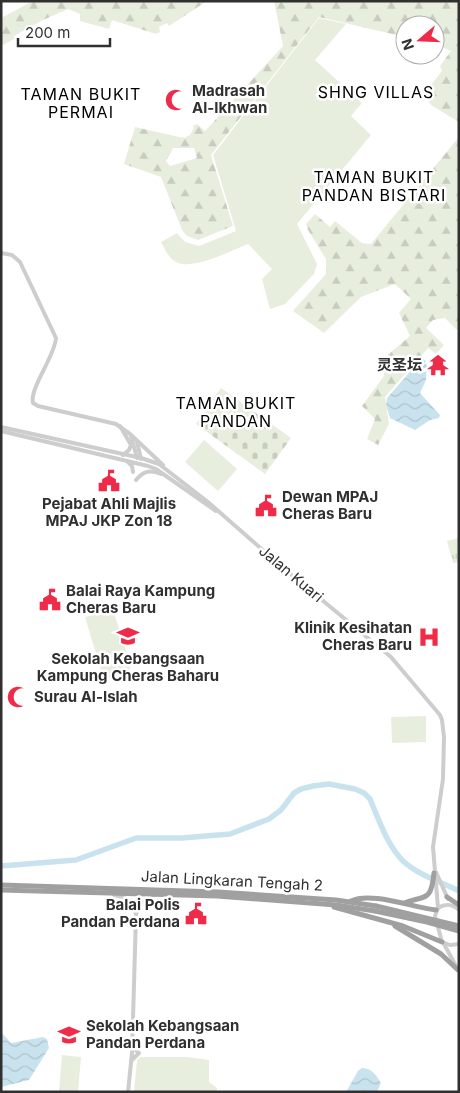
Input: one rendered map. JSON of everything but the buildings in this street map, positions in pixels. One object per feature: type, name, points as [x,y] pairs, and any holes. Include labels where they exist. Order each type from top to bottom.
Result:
[{"type":"highway","points":[[403,903],[425,897],[434,886],[434,870]]},
{"type":"highway","name":"Jalan Lingkaran Tengah 2","points":[[1,885],[218,892],[350,902],[459,926]]},
{"type":"highway","name":"Jalan Lingkaran Tengah 2","points":[[1,890],[217,896],[375,908],[459,931]]},
{"type":"highway","points":[[446,897],[459,905]]},
{"type":"highway","points":[[350,902],[362,898],[437,909]]},
{"type":"highway","points":[[326,904],[345,911],[417,930],[443,943]]},
{"type":"highway","points":[[386,921],[441,954],[458,970]]},
{"type":"street","points":[[1,254],[16,258],[20,262],[56,338],[47,364],[32,396],[34,403],[38,406],[112,422],[130,434],[166,469]]},
{"type":"street","points":[[120,426],[130,445],[129,450],[123,455]]},
{"type":"street","name":"Jalan Kuari","points":[[1,427],[159,464],[208,502],[391,657],[440,715],[442,720],[444,737],[443,779],[434,833],[434,870],[446,897],[459,910]]},
{"type":"street","name":"Jalan Kuari","points":[[1,432],[138,463],[156,469],[206,506],[222,515]]},
{"type":"street","points":[[130,434],[139,458]]},
{"type":"street","points":[[136,440],[138,463]]},
{"type":"street","points":[[127,461],[132,466],[133,472]]},
{"type":"street","points":[[136,480],[142,473],[150,471],[166,476]]},
{"type":"street","points":[[434,886],[438,895],[435,919],[443,943],[458,970]]},
{"type":"street","points":[[108,893],[130,900],[135,908],[136,915],[132,1047],[128,1092]]},
{"type":"street","points":[[136,915],[141,903],[155,894]]},
{"type":"street","points":[[437,909],[444,904],[452,905]]},
{"type":"street","points":[[443,943],[459,944]]},
{"type":"street","points":[[131,1060],[139,1053],[132,1047]]},
{"type":"green space","points":[[33,1],[207,1],[169,26],[167,23],[159,27],[160,32],[156,34],[112,20],[109,29],[80,21],[80,14],[68,9],[14,36],[14,39],[1,46],[1,18]]},
{"type":"green space","points":[[274,1],[459,1],[459,122],[431,105],[424,94],[442,71],[440,66],[445,65],[445,59],[451,51],[445,48],[445,15],[395,15],[395,35],[319,17],[211,155],[233,226],[198,240],[187,236],[182,230],[161,177],[124,164],[135,127],[184,138],[190,135],[194,128],[193,126],[197,124],[205,131],[283,46]],"holes":[[[173,148],[194,148],[197,158],[170,166],[166,161]]]},
{"type":"green space","points":[[319,18],[346,24],[315,60],[362,103],[351,116],[371,135],[297,224],[317,264],[314,274],[285,304],[270,309],[262,279],[272,269],[248,244],[204,261],[186,264],[178,263],[172,259],[161,242],[177,233],[185,242],[199,246],[236,231],[213,155]]},
{"type":"green space","points":[[459,137],[459,329],[457,330],[445,318],[433,320],[426,328],[444,345],[436,354],[428,348],[385,397],[389,424],[378,445],[367,439],[375,419],[362,406],[384,376],[384,358],[410,336],[399,313],[411,299],[395,284],[361,297],[324,333],[293,311],[326,274],[326,259],[306,224],[315,214],[330,227],[335,221],[362,243],[371,244]]},
{"type":"green space","points":[[221,388],[291,438],[265,474],[196,424]]},
{"type":"green space","points":[[204,440],[237,469],[218,491],[185,462]]},
{"type":"green space","points":[[459,538],[459,562],[453,563],[447,541]]},
{"type":"green space","points":[[113,610],[131,665],[129,671],[104,680],[85,617]]},
{"type":"green space","points":[[426,716],[426,742],[392,743],[391,717]]},
{"type":"green space","points":[[62,1055],[81,1057],[78,1092],[59,1092]]},
{"type":"green space","points":[[141,1057],[187,1057],[209,1060],[209,1082],[217,1088],[217,1092],[134,1092],[137,1060]]},
{"type":"water","points":[[422,358],[427,362],[426,380],[420,393],[440,415],[439,418],[430,420],[415,430],[390,418],[386,405],[387,398]]},
{"type":"water","points":[[1,1032],[11,1043],[43,1037],[47,1039],[49,1048],[29,1080],[1,1087]]},
{"type":"water","points":[[362,1068],[372,1071],[381,1083],[377,1092],[346,1092],[358,1071]]},
{"type":"waterway","points":[[1,866],[76,860],[136,838],[182,838],[230,834],[269,819],[281,810],[294,793],[301,789],[329,784],[355,789],[364,793],[370,799],[380,824],[397,855],[409,866],[459,891]]},
{"type":"place","name":"Madrasah Al-Ikhwan","points":[[176,100]]},
{"type":"place","name":"灵圣坛","points":[[438,365]]},
{"type":"place","name":"Pejabat Ahli Majlis MPAJ JKP Zon 18","points":[[109,481]]},
{"type":"place","name":"Dewan MPAJ Cheras Baru","points":[[266,506]]},
{"type":"place","name":"Balai Raya Kampung Cheras Baru","points":[[50,600]]},
{"type":"place","name":"Sekolah Kebangsaan Kampung Cheras Baharu","points":[[128,636]]},
{"type":"place","name":"Klinik Kesihatan Cheras Baru","points":[[429,637]]},
{"type":"place","name":"Surau Al-Islah","points":[[18,697]]},
{"type":"place","name":"Balai Polis Pandan Perdana","points":[[196,914]]},
{"type":"place","name":"Sekolah Kebangsaan Pandan Perdana","points":[[69,1035]]},
{"type":"district","name":"SHNG VILLAS","points":[[376,92]]},
{"type":"district","name":"TAMAN BUKIT PERMAI","points":[[81,103]]},
{"type":"district","name":"TAMAN BUKIT PANDAN BISTARI","points":[[374,186]]},
{"type":"district","name":"TAMAN BUKIT PANDAN","points":[[236,412]]}]
